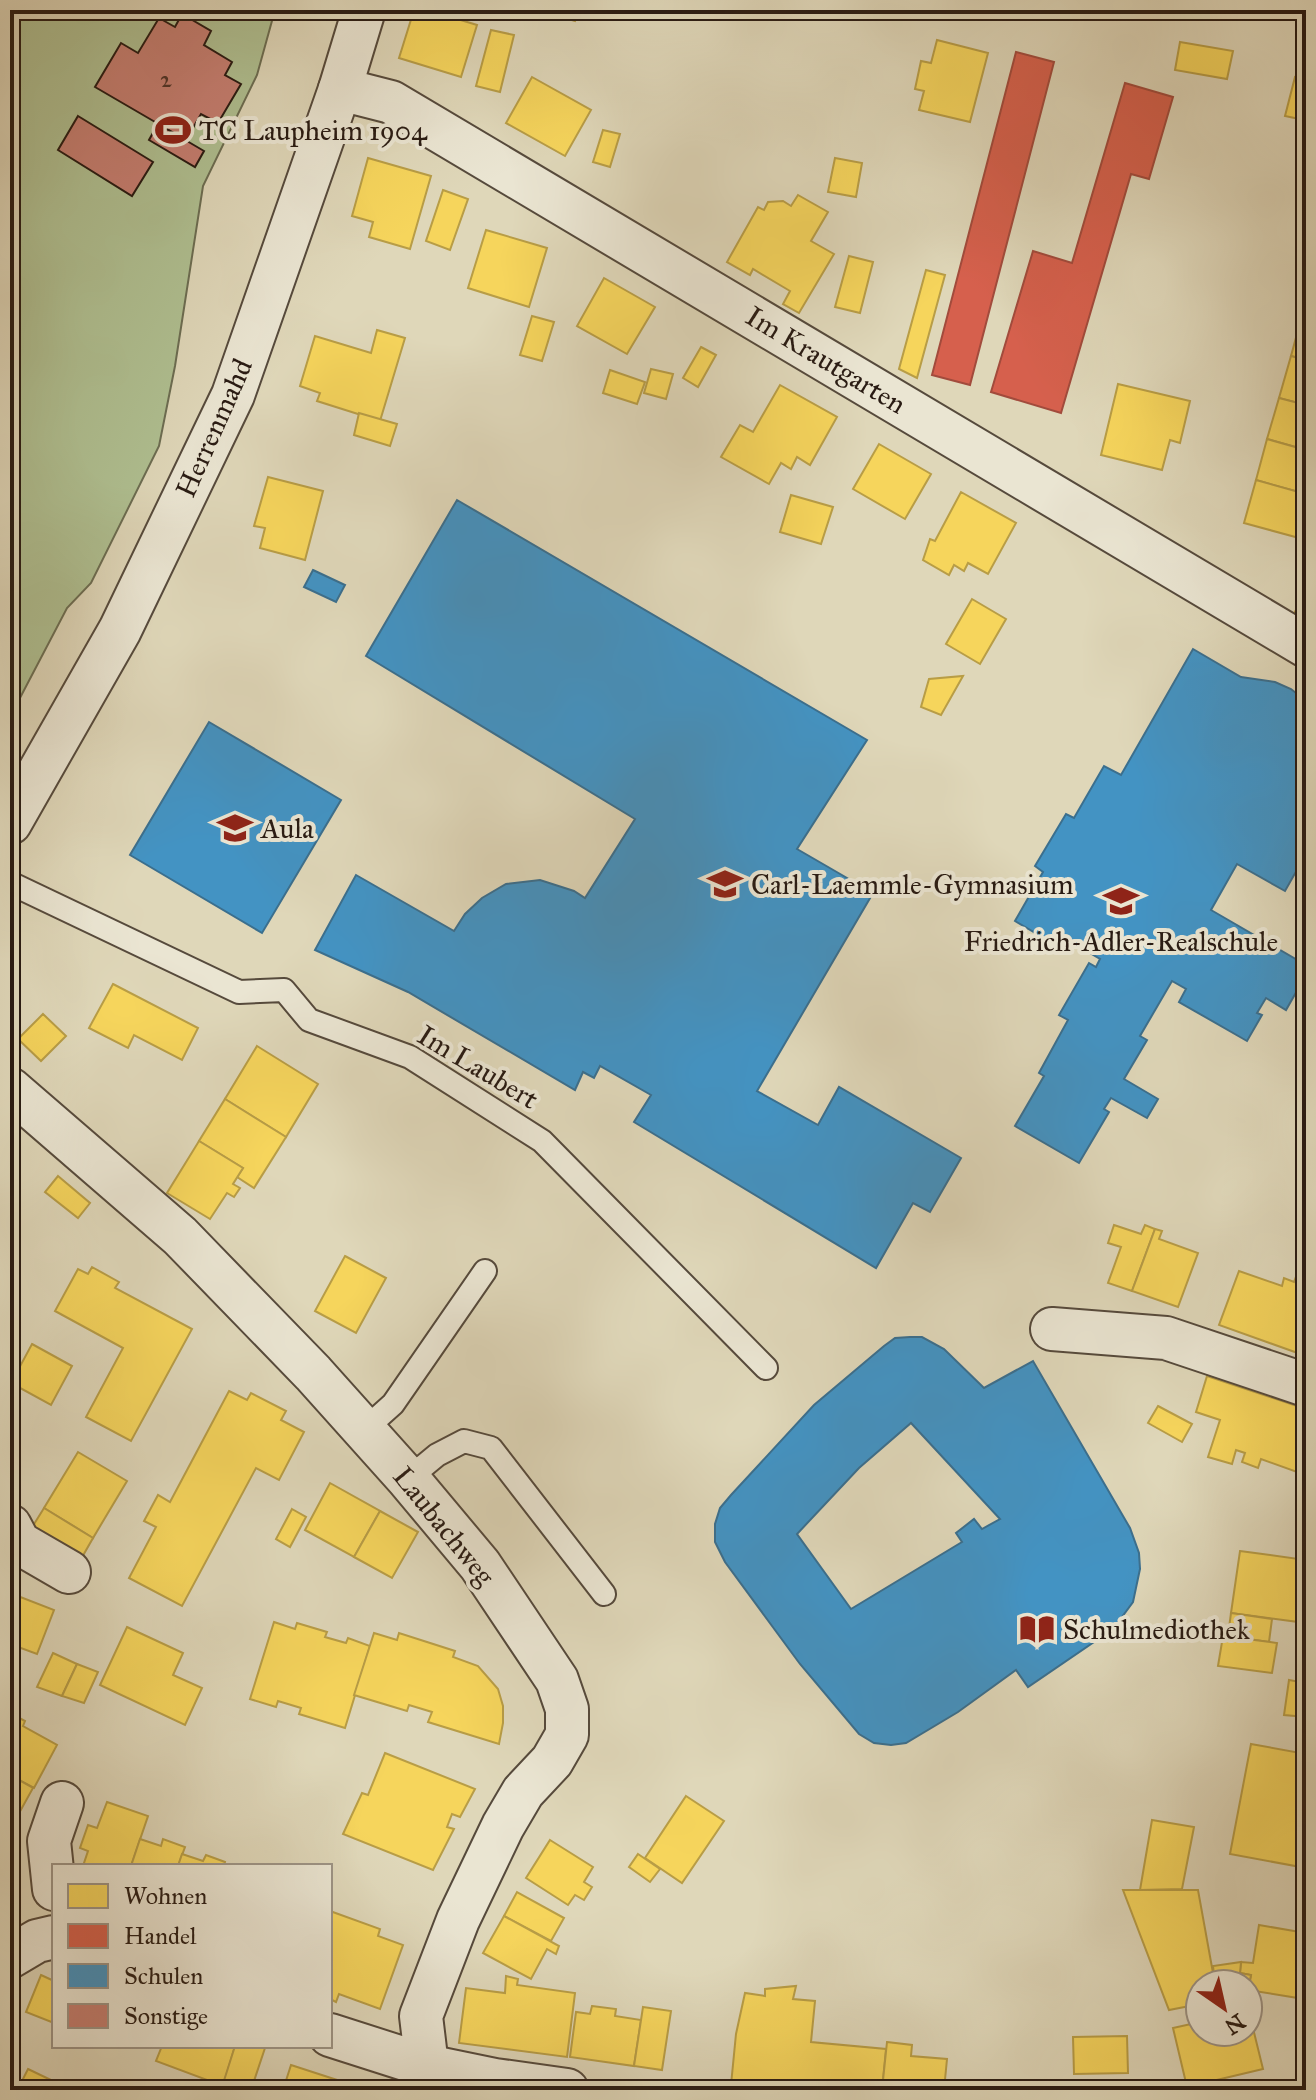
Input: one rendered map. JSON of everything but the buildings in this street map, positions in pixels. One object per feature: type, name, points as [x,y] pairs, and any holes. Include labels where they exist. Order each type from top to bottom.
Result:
[{"type":"street","name":"Herrenmahd","points":[[10,823],[120,630],[233,395],[340,89],[364,10]]},
{"type":"street","name":"Im Krautgarten","points":[[340,89],[391,102],[1306,646]]},
{"type":"street","name":"Laubachweg","points":[[10,1089],[180,1236],[364,1430],[480,1565],[557,1680],[567,1709],[567,1735],[552,1761],[523,1792],[503,1826],[458,1920],[421,2016],[425,2078]]},
{"type":"street","points":[[1052,1329],[1166,1338],[1306,1385]]},
{"type":"street","points":[[10,1526],[19,1543],[69,1572]]},
{"type":"street","points":[[52,1870],[49,1841],[62,1803]]},
{"type":"street","points":[[10,1957],[37,1941],[52,1937]]},
{"type":"street","points":[[332,2036],[425,2078],[495,2080],[567,2090]]},
{"type":"lane","name":"Im Laubert","points":[[10,883],[239,992],[284,990],[309,1020],[410,1057],[542,1141],[766,1368]]},
{"type":"lane","points":[[364,1430],[393,1404],[485,1271]]},
{"type":"lane","points":[[408,1479],[437,1455],[464,1441],[491,1448],[604,1594]]},
{"type":"green space","points":[[10,10],[275,10],[257,75],[203,186],[175,366],[159,446],[91,583],[67,608],[10,717]]},
{"type":"place","name":"TC Laupheim 1904","points":[[173,130]]},
{"type":"place","name":"Aula","points":[[235,828]]},
{"type":"place","name":"Carl-Laemmle-Gymnasium","points":[[725,884]]},
{"type":"place","name":"Friedrich-Adler-Realschule","points":[[1121,901]]},
{"type":"place","name":"Schulmediothek","points":[[1037,1629]]}]
